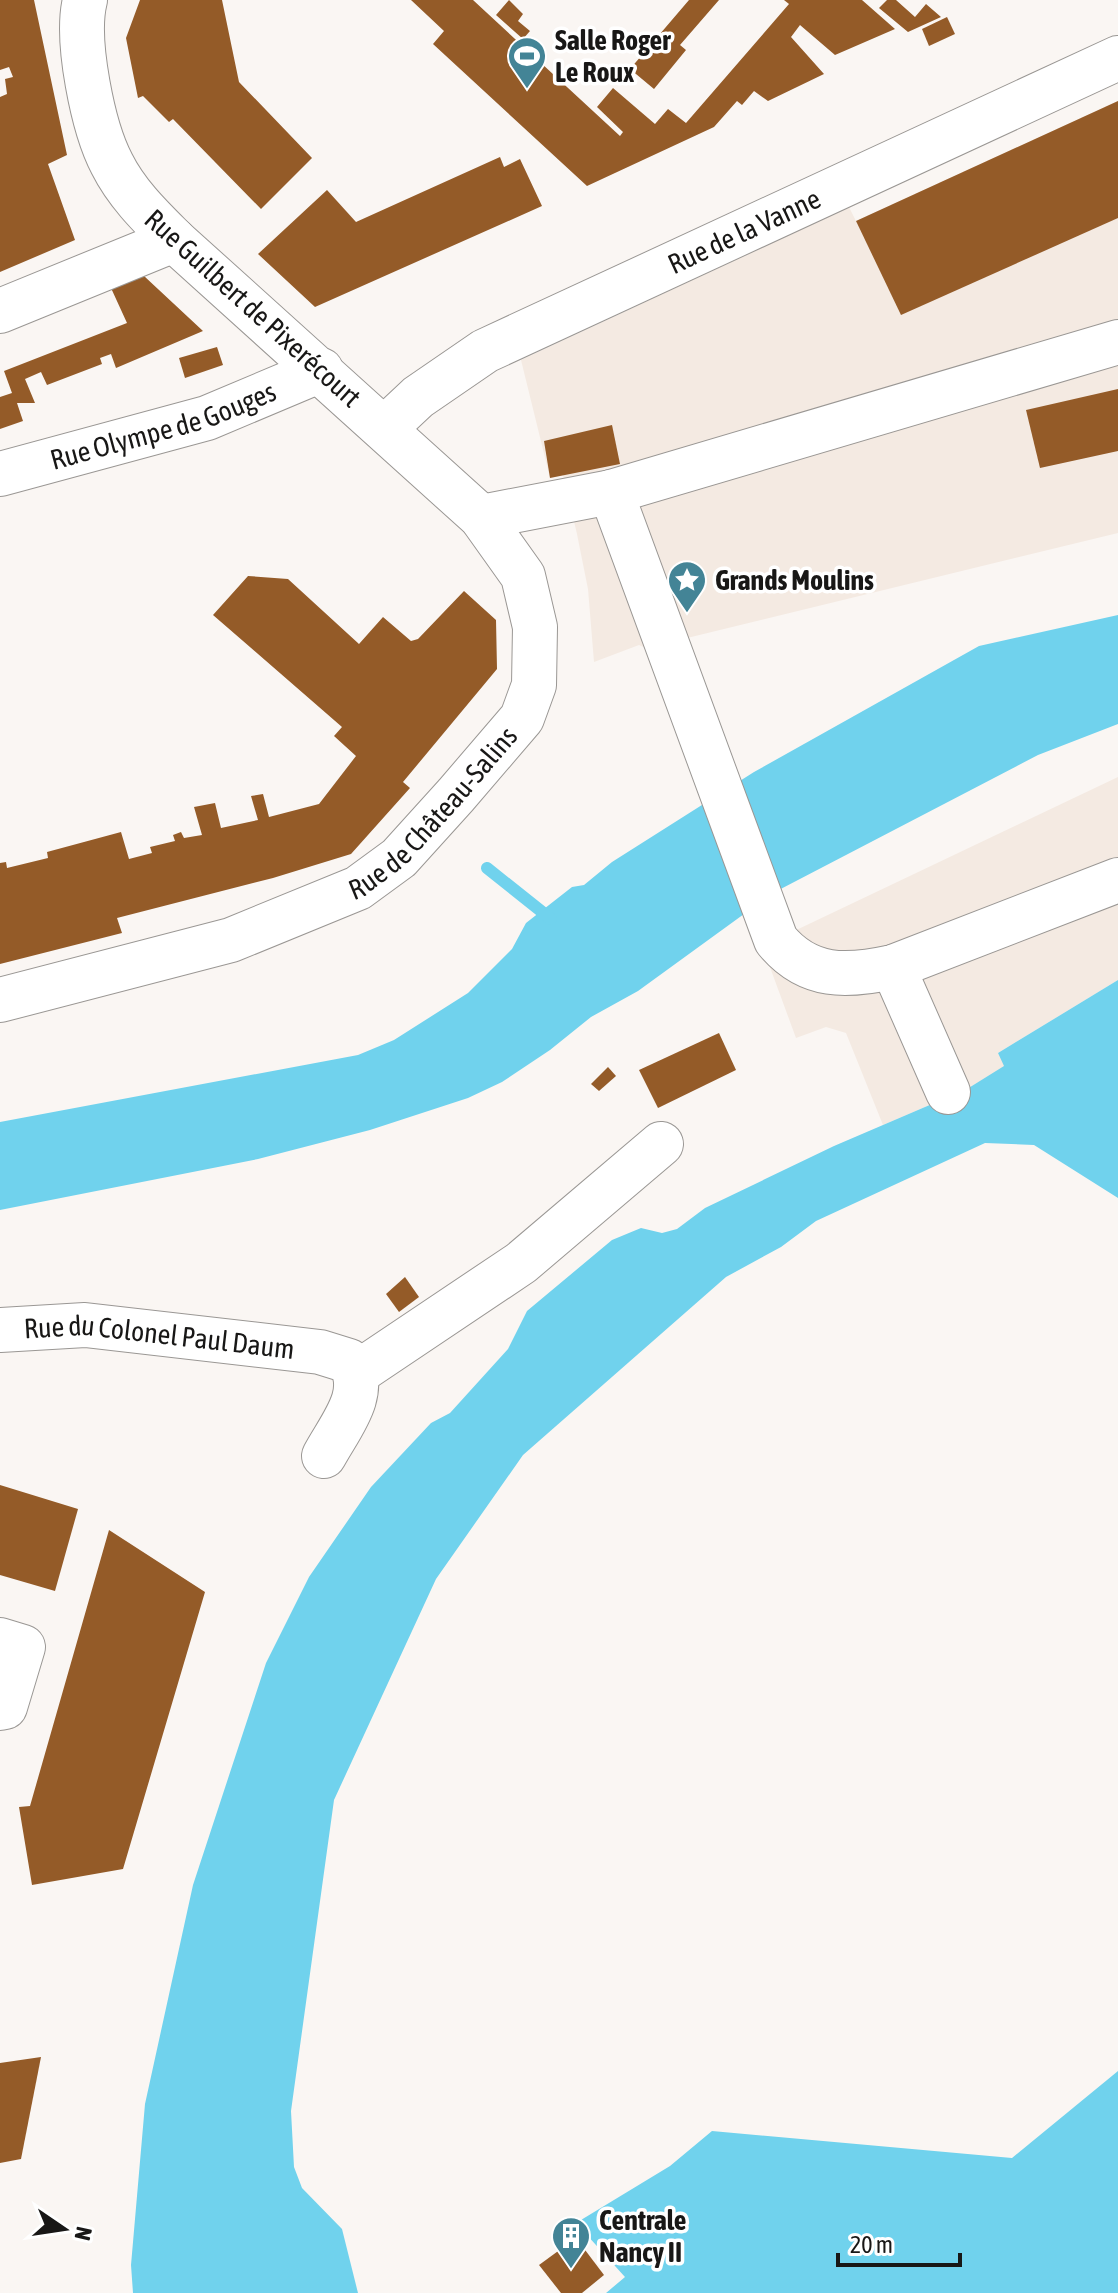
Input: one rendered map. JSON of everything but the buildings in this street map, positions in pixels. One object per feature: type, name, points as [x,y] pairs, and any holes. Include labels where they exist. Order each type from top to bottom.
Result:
[{"type":"street","name":"Rue Guilbert de Pixerécourt","points":[[85,0],[86,61],[102,141],[128,190],[174,240],[385,428]]},
{"type":"street","name":"Rue de la Vanne","points":[[385,428],[418,397],[485,351],[1118,58]]},
{"type":"street","points":[[0,311],[174,240]]},
{"type":"street","points":[[481,517],[611,492],[1118,342]]},
{"type":"street","name":"Rue Olympe de Gouges","points":[[0,474],[207,418],[321,370]]},
{"type":"street","name":"Rue de Château-Salins","points":[[0,1000],[231,940],[358,888],[399,858],[522,718],[534,685],[531,603],[523,576],[481,517],[385,428]]},
{"type":"street","points":[[611,492],[776,940],[788,955],[808,969],[861,974],[893,967],[1118,880]]},
{"type":"street","points":[[893,967],[948,1092]]},
{"type":"street","points":[[324,1456],[358,1391],[338,1363],[521,1263],[661,1144]]},
{"type":"street","name":"Rue du Colonel Paul Daum","points":[[0,1330],[85,1325],[338,1363]]},
{"type":"street","points":[[0,1640],[23,1647],[5,1707],[0,1708]]},
{"type":"shaded area","name":"Grands Moulins","points":[[1118,101],[1118,533],[683,639],[790,933],[1118,777],[1118,980],[998,1053],[1005,1066],[967,1089],[883,1125],[846,1033],[826,1027],[796,1038],[654,652],[639,645],[594,662],[588,589],[563,475],[550,478],[521,360],[849,207],[856,221]]},
{"type":"water","points":[[1118,615],[1118,724],[1038,755],[773,893],[638,991],[591,1017],[550,1050],[502,1082],[468,1098],[370,1130],[258,1159],[0,1210],[0,1122],[358,1055],[394,1040],[468,993],[512,949],[526,923],[572,887],[584,885],[612,862],[754,772],[979,646]]},
{"type":"water","points":[[1118,980],[1118,1198],[1034,1145],[985,1143],[816,1221],[781,1247],[726,1277],[523,1455],[436,1579],[334,1800],[291,2111],[294,2167],[302,2188],[342,2229],[358,2293],[133,2293],[131,2265],[145,2104],[193,1885],[266,1663],[309,1577],[371,1487],[431,1423],[450,1413],[508,1349],[527,1311],[612,1240],[641,1228],[662,1233],[677,1229],[705,1208],[834,1146],[967,1089],[1004,1066],[998,1053]]},
{"type":"water","points":[[1118,2071],[1118,2293],[606,2293],[625,2277],[576,2223],[670,2166],[712,2131],[1012,2158]]},
{"type":"waterway","points":[[487,868],[551,919]]},
{"type":"place","name":"Salle Roger Le Roux","points":[[527,90]]},
{"type":"place","name":"Grands Moulins","points":[[687,614]]},
{"type":"place","name":"Centrale Nancy II","points":[[571,2270]]}]
